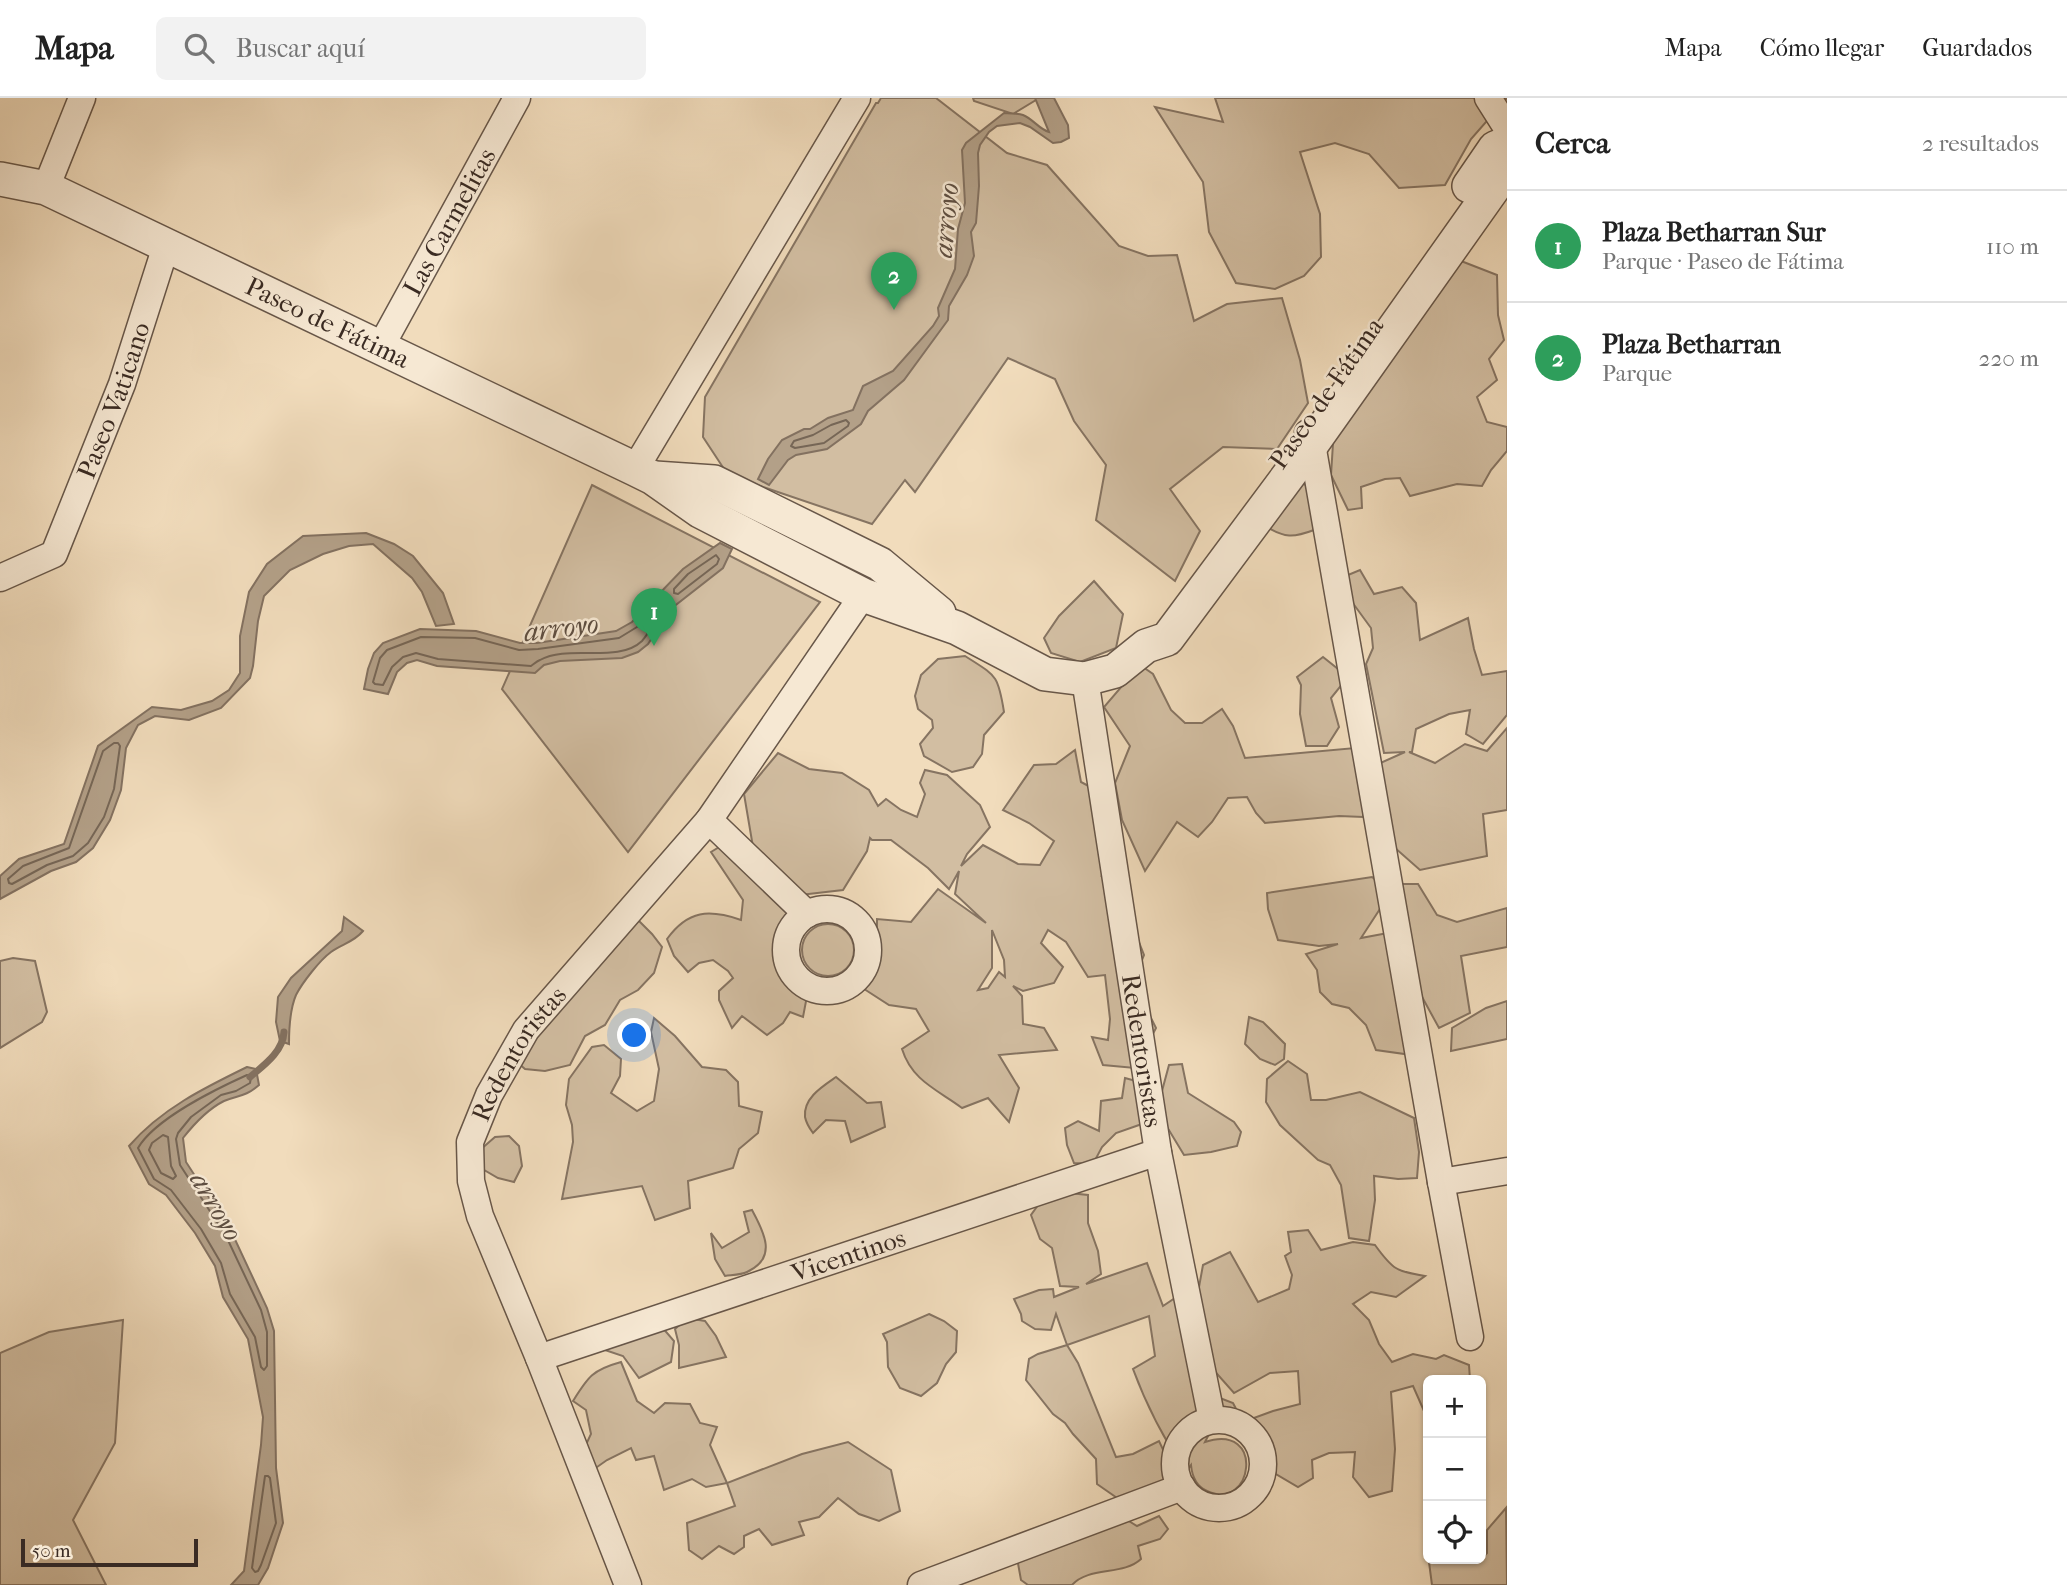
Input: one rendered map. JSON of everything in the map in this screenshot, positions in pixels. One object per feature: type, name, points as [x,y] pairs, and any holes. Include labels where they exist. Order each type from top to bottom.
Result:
[{"type":"street","points":[[46,188],[82,98]]},
{"type":"street","name":"Las Carmelitas","points":[[380,348],[517,98]]},
{"type":"street","points":[[644,474],[857,98]]},
{"type":"street","points":[[1488,98],[1507,128]]},
{"type":"street","name":"Paseo de Fátima","points":[[1309,435],[1495,148],[1507,143]]},
{"type":"street","name":"Paseo de Fátima","points":[[0,178],[46,188],[644,474],[700,511],[863,595],[957,628],[1045,674],[1085,679],[1115,671],[1146,646],[1167,639],[1309,435],[1507,169]]},
{"type":"street","name":"Paseo Vaticano","points":[[0,578],[54,554],[122,384],[166,246]]},
{"type":"street","points":[[1309,435],[1441,1182],[1471,1337]]},
{"type":"street","name":"Paseo de Fátima","points":[[644,474],[714,482],[880,564],[957,628]]},
{"type":"street","name":"Redentoristas","points":[[628,1585],[480,1216],[471,1181],[470,1142],[489,1096],[526,1030],[709,820],[863,595]]},
{"type":"street","name":"Redentoristas","points":[[1085,679],[1158,1152],[1212,1420]]},
{"type":"street","points":[[709,820],[807,914]]},
{"type":"street","name":"Vicentinos","points":[[539,1358],[1158,1152]]},
{"type":"street","points":[[1441,1182],[1507,1171]]},
{"type":"street","points":[[1212,1420],[1227,1420],[1253,1435],[1261,1447],[1264,1462],[1262,1477],[1256,1490],[1245,1501],[1217,1509],[1203,1506],[1191,1498],[1182,1487],[1176,1474],[1175,1460],[1179,1446],[1198,1425],[1212,1420]]},
{"type":"street","points":[[934,1583],[1182,1487]]},
{"type":"shaded area","points":[[881,98],[936,98],[1007,153],[1047,165],[1119,246],[1148,256],[1177,255],[1194,321],[1227,304],[1282,298],[1300,360],[1308,403],[1277,449],[1223,447],[1170,489],[1200,531],[1175,581],[1096,520],[1106,465],[1074,421],[1055,379],[1008,358],[915,492],[905,480],[872,524],[728,475],[703,437],[705,397]]},
{"type":"shaded area","points":[[973,98],[1036,100],[1013,114],[974,101]]},
{"type":"shaded area","points":[[1215,98],[1507,98],[1471,139],[1445,185],[1399,188],[1369,154],[1335,143],[1300,152],[1320,214],[1321,257],[1304,276],[1275,289],[1236,283],[1209,232],[1203,182],[1155,107],[1223,122]]},
{"type":"shaded area","points":[[1461,261],[1497,275],[1498,315],[1504,340],[1489,359],[1497,380],[1477,397],[1487,422],[1507,427],[1507,451],[1482,486],[1457,484],[1410,496],[1400,478],[1385,479],[1361,487],[1362,508],[1348,510],[1331,475],[1335,412]]},
{"type":"shaded area","points":[[1294,479],[1314,489],[1314,530],[1289,536],[1265,526]]},
{"type":"shaded area","points":[[592,485],[820,602],[628,852],[502,689]]},
{"type":"shaded area","points":[[1360,570],[1374,594],[1402,587],[1416,603],[1420,640],[1468,618],[1482,675],[1507,671],[1507,715],[1483,744],[1466,734],[1470,710],[1449,714],[1416,729],[1412,752],[1409,752],[1435,763],[1465,744],[1487,751],[1507,728],[1507,810],[1483,814],[1487,856],[1420,870],[1386,840],[1376,765],[1405,752],[1384,753],[1366,664],[1373,648],[1371,628],[1336,580]]},
{"type":"shaded area","points":[[1094,581],[1123,614],[1116,648],[1080,662],[1051,653],[1044,638],[1059,616]]},
{"type":"shaded area","points":[[965,656],[994,677],[1000,690],[1004,712],[984,735],[982,754],[973,767],[952,772],[924,756],[920,744],[933,728],[932,720],[918,709],[915,696],[921,675],[938,659]]},
{"type":"shaded area","points":[[1323,657],[1348,677],[1331,698],[1339,727],[1327,746],[1306,746],[1300,714],[1301,685],[1297,677]]},
{"type":"shaded area","points":[[1140,665],[1153,674],[1171,710],[1185,723],[1202,723],[1222,709],[1233,726],[1245,758],[1355,748],[1366,792],[1363,817],[1339,816],[1265,823],[1247,797],[1228,798],[1198,837],[1177,822],[1145,871],[1122,820],[1115,783],[1130,746],[1104,707]]},
{"type":"shaded area","points":[[1075,750],[1081,782],[1096,790],[1114,866],[1102,876],[1115,881],[1144,955],[1129,992],[1142,1000],[1156,1028],[1135,1068],[1103,1065],[1092,1037],[1108,1040],[1110,1019],[1105,975],[1088,977],[1066,942],[1048,930],[1041,943],[1063,967],[1054,983],[1023,991],[1013,986],[1022,996],[1023,1024],[1044,1028],[1057,1050],[999,1055],[1019,1088],[1009,1122],[988,1098],[962,1108],[919,1077],[906,1060],[902,1049],[929,1031],[916,1009],[889,1005],[861,987],[877,957],[877,919],[911,922],[938,889],[986,923],[955,894],[959,871],[949,889],[928,868],[891,840],[870,838],[867,851],[843,890],[800,895],[753,847],[744,794],[778,753],[809,769],[842,773],[869,790],[878,806],[886,799],[917,817],[925,794],[920,783],[925,770],[947,775],[980,805],[990,827],[967,854],[961,866],[983,845],[1018,864],[1040,865],[1054,841],[1029,823],[1003,810],[1034,765],[1056,764]],"holes":[[[992,930],[1004,960],[1005,977],[999,972],[988,988],[978,990],[992,968]]]},
{"type":"shaded area","points":[[739,835],[796,903],[777,946],[777,967],[807,996],[803,1017],[790,1012],[783,1023],[767,1035],[742,1016],[732,1028],[719,1000],[719,991],[733,978],[728,971],[713,960],[699,963],[688,972],[674,956],[667,939],[683,922],[700,914],[719,914],[741,920],[743,900],[711,852]]},
{"type":"shaded area","points":[[1372,877],[1391,892],[1361,938],[1404,930],[1401,884],[1418,884],[1437,915],[1457,922],[1507,908],[1507,947],[1461,956],[1470,1013],[1439,1028],[1421,995],[1419,1056],[1376,1050],[1366,1025],[1349,1008],[1332,1004],[1320,992],[1317,970],[1306,954],[1338,944],[1319,946],[1278,940],[1268,909],[1267,893]]},
{"type":"shaded area","points":[[633,915],[662,947],[654,973],[638,990],[620,1000],[605,1025],[585,1036],[570,1065],[545,1071],[525,1069],[511,1057]]},
{"type":"shaded area","points":[[828,924],[838,926],[846,932],[852,940],[852,960],[846,968],[838,974],[828,976],[818,974],[810,968],[804,960],[802,950],[804,940],[810,932],[818,926]]},
{"type":"shaded area","points":[[13,958],[35,961],[47,1012],[42,1022],[0,1048],[0,961]]},
{"type":"shaded area","points":[[1507,1001],[1507,1039],[1451,1051],[1452,1028],[1486,1008]]},
{"type":"shaded area","points":[[1249,1017],[1263,1022],[1285,1044],[1284,1059],[1275,1065],[1260,1059],[1245,1044]]},
{"type":"shaded area","points":[[654,1018],[675,1036],[702,1067],[726,1070],[738,1082],[739,1106],[762,1112],[758,1133],[739,1149],[733,1168],[688,1181],[690,1208],[655,1220],[642,1186],[562,1199],[573,1142],[572,1125],[566,1105],[569,1079],[592,1047],[604,1045],[621,1059],[620,1076],[611,1093],[637,1111],[654,1101],[659,1069],[651,1032]]},
{"type":"shaded area","points":[[1288,1061],[1307,1074],[1311,1100],[1326,1100],[1360,1092],[1414,1118],[1419,1152],[1417,1178],[1374,1176],[1375,1200],[1369,1241],[1349,1238],[1341,1185],[1330,1165],[1318,1160],[1280,1125],[1266,1102],[1267,1079]]},
{"type":"shaded area","points":[[1182,1064],[1188,1093],[1234,1122],[1241,1132],[1237,1146],[1184,1155],[1161,1117],[1162,1091],[1169,1065]]},
{"type":"shaded area","points":[[836,1077],[867,1103],[881,1102],[885,1127],[851,1142],[845,1121],[826,1120],[813,1133],[805,1117],[807,1104],[815,1093]]},
{"type":"shaded area","points":[[1125,1078],[1147,1084],[1152,1117],[1116,1133],[1102,1147],[1093,1164],[1074,1163],[1067,1145],[1065,1128],[1078,1121],[1099,1131],[1101,1101],[1122,1098]]},
{"type":"shaded area","points":[[509,1136],[519,1146],[522,1166],[514,1182],[498,1178],[479,1167],[480,1150],[495,1137]]},
{"type":"shaded area","points":[[1069,1193],[1088,1195],[1088,1223],[1098,1251],[1101,1274],[1086,1284],[1147,1263],[1163,1306],[1175,1298],[1197,1298],[1203,1265],[1230,1252],[1258,1302],[1289,1289],[1292,1275],[1285,1256],[1291,1252],[1288,1232],[1308,1230],[1321,1250],[1353,1242],[1375,1245],[1396,1268],[1425,1276],[1396,1297],[1371,1292],[1353,1304],[1369,1320],[1379,1344],[1392,1362],[1413,1354],[1436,1359],[1444,1355],[1469,1365],[1470,1375],[1423,1375],[1423,1409],[1413,1386],[1391,1392],[1395,1449],[1392,1491],[1369,1497],[1353,1477],[1355,1452],[1329,1453],[1312,1460],[1313,1478],[1298,1487],[1269,1470],[1260,1434],[1251,1419],[1300,1404],[1298,1371],[1270,1373],[1234,1393],[1211,1367],[1207,1393],[1233,1403],[1242,1420],[1209,1434],[1205,1442],[1224,1439],[1238,1444],[1245,1455],[1243,1480],[1235,1490],[1223,1494],[1207,1491],[1200,1486],[1191,1465],[1186,1472],[1156,1422],[1138,1383],[1133,1369],[1155,1356],[1149,1316],[1067,1345],[1056,1314],[1051,1330],[1035,1329],[1022,1321],[1014,1299],[1039,1290],[1053,1289],[1054,1297],[1079,1287],[1060,1286],[1052,1248],[1040,1239],[1031,1215],[1041,1201]]},
{"type":"shaded area","points":[[752,1210],[766,1244],[763,1260],[747,1272],[725,1276],[715,1259],[711,1233],[722,1248],[749,1232],[744,1212]]},
{"type":"shaded area","points":[[929,1314],[957,1331],[956,1352],[946,1364],[937,1383],[921,1396],[900,1388],[888,1367],[887,1342],[883,1334]]},
{"type":"shaded area","points":[[687,1318],[705,1321],[726,1357],[679,1368],[679,1345],[675,1329]]},
{"type":"shaded area","points":[[655,1319],[674,1341],[671,1362],[639,1378],[623,1356],[599,1348]]},
{"type":"shaded area","points":[[123,1320],[115,1443],[73,1520],[106,1585],[0,1585],[0,1353],[49,1332]]},
{"type":"shaded area","points":[[1067,1345],[1078,1363],[1116,1457],[1133,1454],[1159,1441],[1168,1460],[1170,1491],[1120,1500],[1097,1484],[1096,1459],[1065,1423],[1053,1414],[1026,1380],[1029,1359]]},
{"type":"shaded area","points":[[621,1362],[637,1401],[654,1413],[665,1403],[690,1404],[700,1423],[717,1427],[710,1445],[727,1483],[706,1487],[692,1479],[664,1490],[654,1456],[636,1460],[631,1448],[590,1472],[583,1451],[591,1434],[586,1410],[573,1401],[592,1376],[603,1368]]},
{"type":"shaded area","points":[[848,1442],[891,1470],[900,1511],[879,1521],[859,1514],[838,1498],[819,1517],[799,1522],[804,1535],[772,1545],[759,1529],[744,1536],[744,1547],[734,1554],[719,1546],[702,1559],[689,1550],[687,1523],[735,1506],[727,1483],[802,1454]]},
{"type":"shaded area","points":[[1506,1508],[1507,1585],[1432,1585],[1430,1564],[1486,1564],[1487,1530]]},
{"type":"shaded area","points":[[1119,1515],[1137,1526],[1159,1516],[1168,1529],[1160,1539],[1138,1546],[1141,1559],[1125,1568],[1087,1575],[1072,1585],[1028,1585],[1021,1580],[1017,1558]]},
{"type":"water","points":[[1035,98],[1054,98],[1068,125],[1069,138],[1053,143],[1020,123],[997,126],[980,145],[976,223],[971,232],[974,256],[967,275],[949,306],[948,320],[904,380],[868,411],[861,424],[827,449],[796,455],[788,460],[769,485],[758,479],[782,440],[804,429],[810,429],[828,418],[853,410],[863,386],[893,371],[933,326],[955,269],[958,229],[965,203],[962,150],[966,143],[1004,113],[1023,115],[1049,132]]},
{"type":"water","points":[[366,533],[394,544],[413,556],[443,593],[454,624],[436,626],[422,592],[412,578],[373,544],[349,546],[323,554],[290,570],[264,596],[250,678],[221,708],[189,720],[155,716],[138,725],[126,748],[121,790],[110,820],[93,848],[76,862],[51,871],[0,899],[0,876],[19,859],[64,844],[98,746],[152,707],[181,710],[212,701],[229,690],[240,673],[240,636],[249,592],[267,564],[303,536]]},
{"type":"water","points":[[720,543],[732,549],[723,568],[672,608],[648,644],[638,652],[622,658],[560,661],[544,665],[535,673],[437,666],[417,660],[407,663],[397,672],[388,694],[364,689],[374,653],[383,643],[420,629],[476,631],[520,643],[537,643],[616,631],[632,622],[683,569]]},
{"type":"water","points":[[344,917],[363,931],[356,938],[335,949],[307,978],[294,1001],[289,1044],[280,1041],[276,1022],[278,997],[291,978],[342,931]]},
{"type":"water","points":[[247,1067],[256,1069],[259,1085],[246,1094],[212,1108],[183,1138],[186,1162],[232,1233],[267,1308],[274,1331],[276,1468],[283,1523],[268,1568],[258,1585],[231,1585],[244,1571],[263,1417],[248,1339],[223,1297],[215,1266],[195,1233],[166,1195],[149,1184],[129,1146],[169,1110],[199,1091]]},
{"type":"waterway","name":"arroyo","points":[[250,1077],[276,1052],[284,1032]]},
{"type":"place","name":"Plaza Betharran","points":[[894,310]]},
{"type":"place","name":"Plaza Betharran Sur","points":[[654,646]]}]
